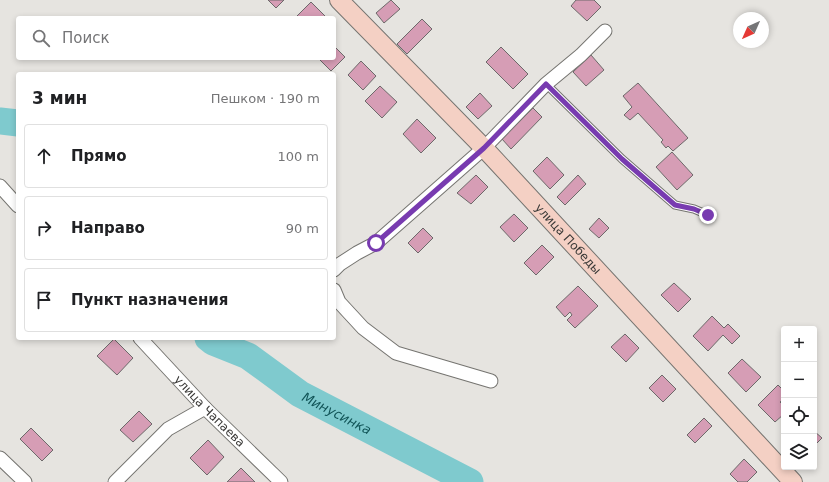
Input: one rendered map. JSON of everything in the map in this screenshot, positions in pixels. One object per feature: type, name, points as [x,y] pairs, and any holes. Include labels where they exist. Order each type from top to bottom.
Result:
[{"type":"street","name":"улица Победы","points":[[339,0],[484,148],[793,482]]},
{"type":"street","points":[[336,268],[357,253],[376,243],[484,148],[546,84],[581,54],[604,30]]},
{"type":"street","points":[[0,186],[16,204]]},
{"type":"street","points":[[336,295],[339,302],[363,328],[396,353],[491,381]]},
{"type":"street","name":"улица Чапаева","points":[[142,340],[205,408],[281,482]]},
{"type":"street","points":[[115,482],[168,429],[205,408]]},
{"type":"street","points":[[0,458],[25,482]]},
{"type":"lane","points":[[546,84],[622,159],[675,205],[694,209],[708,215]]},
{"type":"building","points":[[268,0],[284,0],[276,8]]},
{"type":"building","points":[[391,0],[400,9],[384,23],[376,13]]},
{"type":"building","points":[[576,0],[594,0],[601,7],[587,21],[571,6]]},
{"type":"building","points":[[311,2],[325,16],[297,16]]},
{"type":"building","points":[[422,19],[432,29],[407,54],[397,44]]},
{"type":"building","points":[[501,47],[528,74],[513,89],[486,62]]},
{"type":"building","points":[[336,48],[345,57],[331,71],[320,60],[336,60]]},
{"type":"building","points":[[591,55],[604,70],[586,86],[573,72]]},
{"type":"building","points":[[361,61],[376,76],[363,90],[348,75]]},
{"type":"building","points":[[638,83],[688,138],[673,151],[668,146],[666,148],[661,142],[663,140],[638,113],[630,120],[624,115],[632,107],[623,96]]},
{"type":"building","points":[[380,86],[397,102],[382,118],[365,101]]},
{"type":"building","points":[[480,93],[492,106],[478,119],[466,107]]},
{"type":"building","points":[[533,108],[542,117],[511,149],[502,139]]},
{"type":"building","points":[[417,119],[436,138],[421,153],[403,134]]},
{"type":"building","points":[[672,152],[693,175],[677,190],[656,167]]},
{"type":"building","points":[[547,157],[564,175],[550,189],[533,171]]},
{"type":"building","points":[[476,175],[488,187],[471,204],[457,193]]},
{"type":"building","points":[[578,175],[586,184],[565,205],[557,197]]},
{"type":"building","points":[[514,214],[528,228],[514,242],[500,227]]},
{"type":"building","points":[[599,218],[609,228],[599,238],[589,229]]},
{"type":"building","points":[[423,228],[433,238],[418,253],[408,243]]},
{"type":"building","points":[[542,245],[554,257],[536,275],[524,263]]},
{"type":"building","points":[[674,283],[691,299],[678,312],[661,295]]},
{"type":"building","points":[[578,286],[598,306],[575,328],[567,320],[572,315],[570,312],[565,317],[556,307]]},
{"type":"building","points":[[712,316],[724,328],[728,324],[740,336],[732,344],[723,335],[708,351],[693,336]]},
{"type":"building","points":[[625,334],[639,348],[626,362],[611,347]]},
{"type":"building","points":[[113,340],[115,340],[133,358],[117,375],[97,356]]},
{"type":"building","points":[[742,359],[761,377],[746,392],[728,373]]},
{"type":"building","points":[[662,375],[676,389],[663,402],[649,388]]},
{"type":"building","points":[[778,385],[781,388],[781,417],[775,422],[758,405]]},
{"type":"building","points":[[139,411],[152,424],[133,442],[120,430]]},
{"type":"building","points":[[704,418],[712,426],[695,443],[687,435]]},
{"type":"building","points":[[31,428],[53,450],[42,461],[20,439]]},
{"type":"building","points":[[817,434],[822,438],[817,443]]},
{"type":"building","points":[[208,440],[224,457],[207,475],[190,458]]},
{"type":"building","points":[[744,459],[757,472],[747,482],[738,482],[730,474]]},
{"type":"building","points":[[241,468],[255,482],[227,482]]},
{"type":"waterway","name":"Минусинка","points":[[0,121],[16,123]]},
{"type":"waterway","name":"Минусинка","points":[[210,340],[248,356],[300,394],[470,482]]},
{"type":"route","points":[[376,243],[484,148],[546,84],[622,159],[675,205],[694,209],[708,215]]}]
